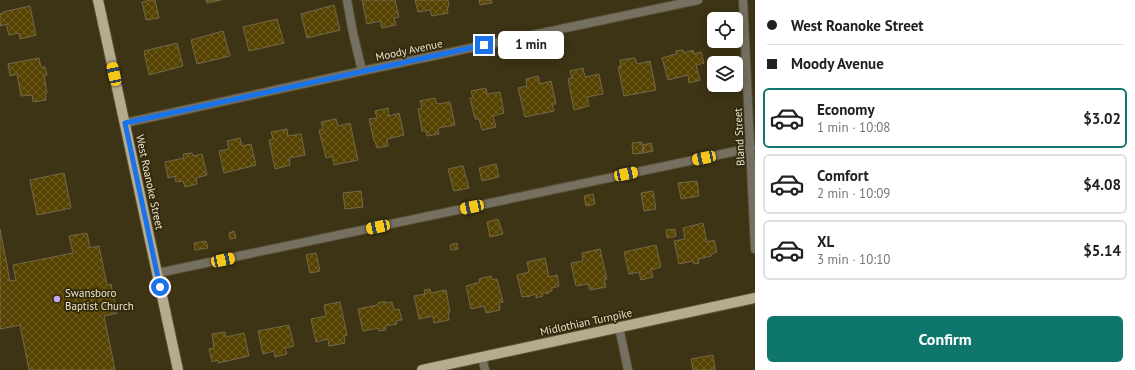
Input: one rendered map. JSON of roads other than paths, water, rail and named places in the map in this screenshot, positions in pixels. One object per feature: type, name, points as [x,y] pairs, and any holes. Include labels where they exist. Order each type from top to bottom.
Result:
[{"type":"main road","name":"West Roanoke Street","points":[[98,0],[178,370]]},
{"type":"main road","name":"Midlothian Turnpike","points":[[422,370],[755,298]]},
{"type":"street","points":[[348,0],[353,33],[362,71]]},
{"type":"street","name":"Moody Avenue","points":[[125,123],[698,0]]},
{"type":"street","name":"Bland Street","points":[[743,0],[752,137],[750,148],[755,249]]},
{"type":"street","points":[[158,274],[750,148]]},
{"type":"street","points":[[619,327],[628,370]]},
{"type":"street","points":[[482,358],[485,370]]},
{"type":"place","name":"Swansboro Baptist Church","points":[[57,299]]}]
